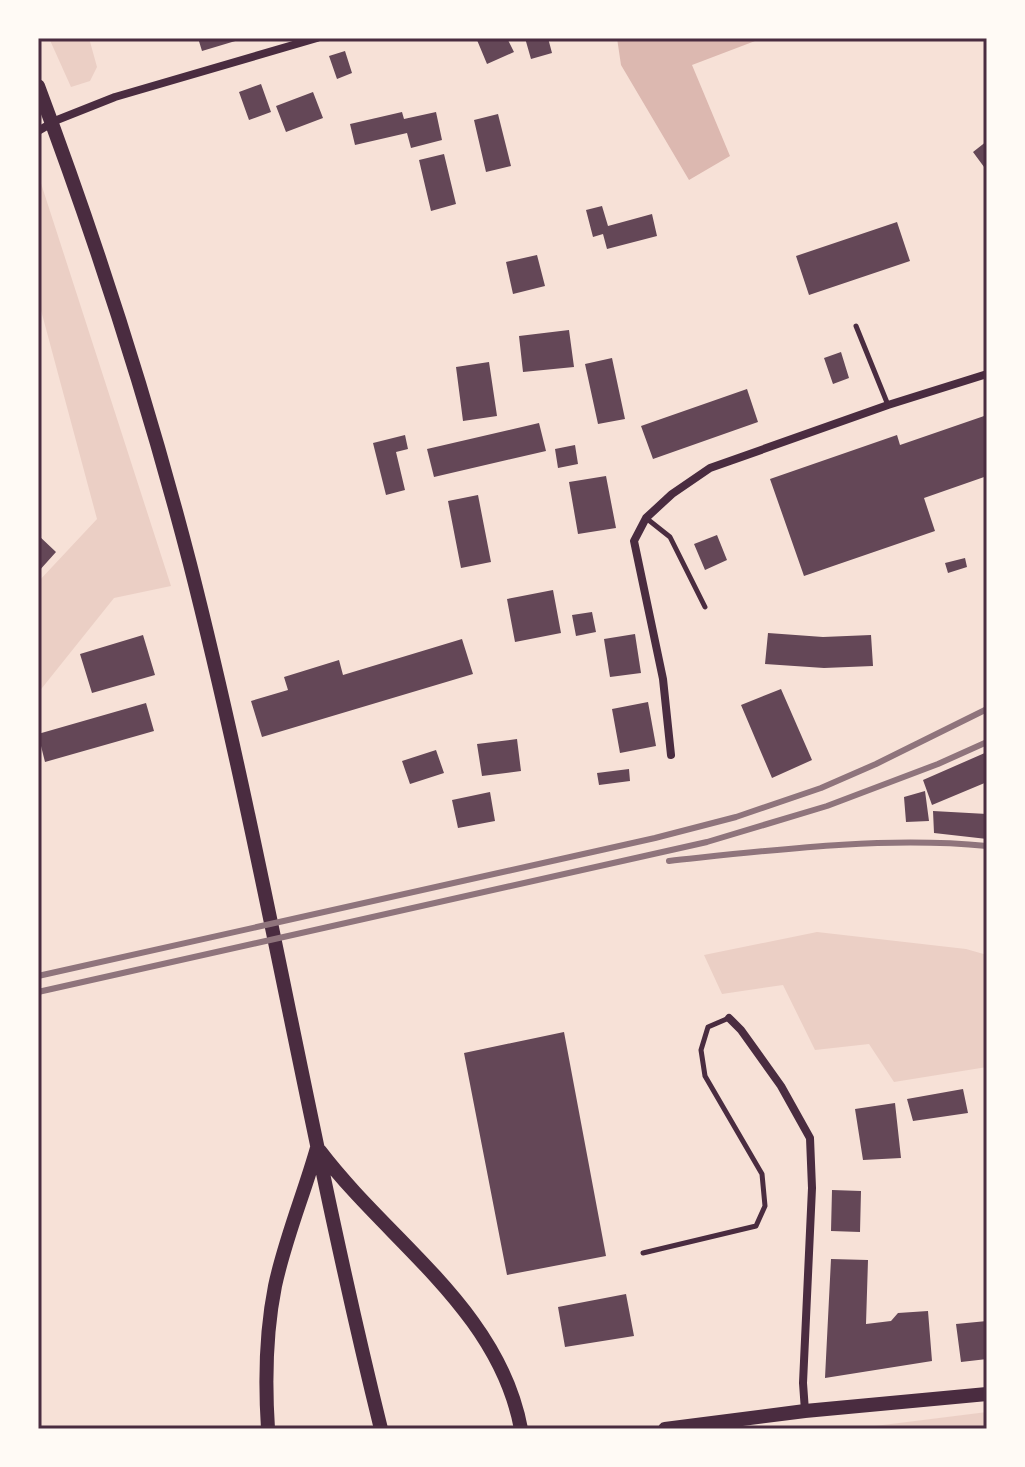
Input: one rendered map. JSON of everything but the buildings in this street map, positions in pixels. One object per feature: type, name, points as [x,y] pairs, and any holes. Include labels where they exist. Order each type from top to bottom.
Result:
[{"type":"main road","points":[[38,86],[105,269],[149,417],[206,631],[381,1429]]},
{"type":"main road","points":[[268,1429],[266,1404],[275,1286],[318,1148]]},
{"type":"main road","points":[[318,1148],[354,1192],[395,1232],[468,1313],[508,1382],[521,1429]]},
{"type":"main road","points":[[665,1429],[726,1425],[805,1411],[987,1394]]},
{"type":"street","points":[[38,131],[115,97],[317,38]]},
{"type":"street","points":[[671,755],[663,679],[634,541],[646,518],[672,494],[710,468],[888,405],[987,374]]},
{"type":"street","points":[[729,1018],[781,1086],[810,1138],[812,1188],[803,1383],[805,1411]]},
{"type":"lane","points":[[856,326],[888,405]]},
{"type":"lane","points":[[646,518],[670,537],[705,607]]},
{"type":"lane","points":[[643,1253],[756,1226],[765,1206],[762,1174],[705,1076],[701,1050],[708,1027],[729,1018]]},
{"type":"shaded area","points":[[49,38],[89,38],[97,67],[90,81],[71,87]]},
{"type":"shaded area","points":[[617,38],[763,38],[692,65],[730,156],[689,180],[621,65]]},
{"type":"shaded area","points":[[38,174],[171,586],[114,598],[38,693],[38,582],[97,519],[38,299]]},
{"type":"shaded area","points":[[817,932],[966,949],[987,955],[987,1067],[894,1082],[869,1044],[815,1050],[783,985],[722,994],[704,955]]},
{"type":"shaded area","points":[[987,1412],[987,1429],[851,1429]]},
{"type":"railway","points":[[38,976],[655,838],[736,817],[821,788],[987,709]]},
{"type":"railway","points":[[38,992],[707,842],[827,806],[987,742]]},
{"type":"railway","points":[[669,861],[868,843],[987,846]]}]
